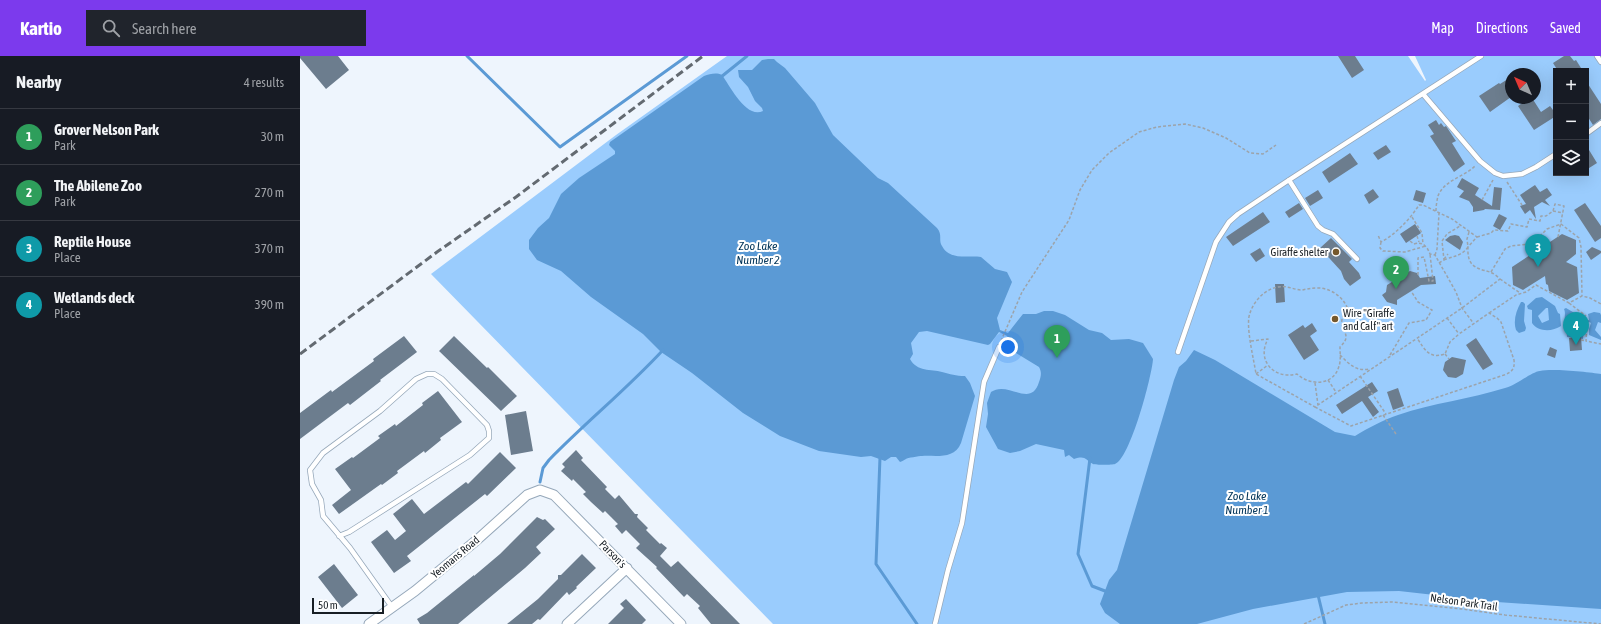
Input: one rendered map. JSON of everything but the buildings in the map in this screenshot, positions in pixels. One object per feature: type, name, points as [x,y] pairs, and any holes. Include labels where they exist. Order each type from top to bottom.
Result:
[{"type":"street","name":"Parson's","points":[[540,490],[554,495],[681,624]]},
{"type":"street","name":"Yeomans Road","points":[[369,624],[415,591],[472,544],[527,494],[540,490]]},
{"type":"street","points":[[567,624],[627,568]]},
{"type":"lane","points":[[1178,352],[1216,242],[1221,232],[1229,222],[1238,214],[1289,180],[1481,56]]},
{"type":"lane","points":[[1597,56],[1601,62]]},
{"type":"lane","points":[[1423,94],[1480,161],[1495,173],[1503,176],[1522,174],[1536,168],[1553,156]]},
{"type":"lane","points":[[1589,131],[1601,123]]},
{"type":"lane","points":[[1289,180],[1318,226],[1333,234],[1357,259]]},
{"type":"lane","points":[[935,624],[948,570],[962,523],[984,382],[999,347]]},
{"type":"lane","points":[[339,536],[355,528],[470,455],[489,438],[487,425],[442,379],[434,374],[427,374],[416,379],[380,411],[323,453],[310,470],[312,484],[321,500],[323,516],[392,607]]},
{"type":"path","points":[[1001,341],[1022,292],[1069,220],[1080,190],[1092,170],[1109,153],[1139,132],[1157,127],[1185,124],[1203,128],[1226,138],[1250,153],[1263,154],[1276,145]]},
{"type":"path","points":[[1436,211],[1438,196],[1442,189],[1448,183],[1472,169],[1480,161]]},
{"type":"path","points":[[1482,200],[1495,173]]},
{"type":"path","points":[[1503,176],[1522,205]]},
{"type":"path","points":[[1439,263],[1460,255],[1477,237],[1491,233],[1494,230],[1508,231],[1511,224],[1527,227],[1529,219],[1540,221],[1541,216],[1546,216],[1553,211],[1555,204],[1564,206],[1558,237]]},
{"type":"path","points":[[1381,242],[1388,239],[1412,217],[1419,205],[1423,205],[1439,212],[1477,237]]},
{"type":"path","points":[[1553,211],[1563,214]]},
{"type":"path","points":[[1439,212],[1437,249],[1435,255],[1456,292],[1462,308],[1474,324]]},
{"type":"path","points":[[1412,217],[1422,233],[1423,244]]},
{"type":"path","points":[[1491,272],[1505,249],[1511,246],[1530,244],[1547,229],[1561,224]]},
{"type":"path","points":[[1561,224],[1579,238],[1581,247],[1582,296]]},
{"type":"path","points":[[1444,260],[1442,240],[1447,234],[1460,226]]},
{"type":"path","points":[[1469,231],[1466,238],[1470,261],[1476,268],[1484,272],[1491,272],[1520,293]]},
{"type":"path","points":[[1378,235],[1381,242],[1380,248],[1383,251],[1404,252],[1426,246]]},
{"type":"path","points":[[1417,236],[1419,242]]},
{"type":"path","points":[[1410,241],[1414,244],[1419,242],[1423,244],[1426,246],[1430,254],[1433,281],[1429,281],[1424,257],[1418,258],[1418,275]]},
{"type":"path","points":[[1430,254],[1435,255]]},
{"type":"path","points":[[1444,260],[1448,254]]},
{"type":"path","points":[[1315,406],[1462,308],[1500,279]]},
{"type":"path","points":[[1445,354],[1450,342],[1458,334],[1520,293],[1526,292],[1536,285],[1569,303],[1586,316]]},
{"type":"path","points":[[1251,341],[1268,339],[1264,350],[1268,365],[1279,374],[1297,374],[1306,381],[1315,383],[1328,380],[1337,371],[1339,366],[1340,347],[1346,341],[1347,335],[1342,324],[1342,318],[1347,307],[1340,297],[1324,288],[1298,290],[1279,287],[1261,295],[1252,307],[1248,319],[1251,341],[1256,374]]},
{"type":"path","points":[[1390,355],[1409,323],[1426,320],[1432,310],[1418,302],[1411,291]]},
{"type":"path","points":[[1569,303],[1582,296],[1597,301],[1601,304]]},
{"type":"path","points":[[1256,374],[1351,426],[1504,376],[1513,370],[1514,360],[1501,322],[1489,313]]},
{"type":"path","points":[[1447,318],[1458,334]]},
{"type":"path","points":[[1586,340],[1587,324]]},
{"type":"path","points":[[1417,338],[1430,354],[1434,356],[1445,354]]},
{"type":"path","points":[[1581,340],[1601,344]]},
{"type":"path","points":[[1340,354],[1356,368],[1364,370],[1371,369]]},
{"type":"path","points":[[1445,354],[1449,359]]},
{"type":"path","points":[[1256,374],[1268,365]]},
{"type":"path","points":[[1360,376],[1386,414]]},
{"type":"path","points":[[1328,380],[1336,392]]},
{"type":"path","points":[[1315,383],[1318,405]]},
{"type":"path","points":[[1383,415],[1396,434]]},
{"type":"path","name":"Nelson Park Trail","points":[[1304,624],[1346,604],[1392,602],[1462,609],[1505,616],[1601,624]]},
{"type":"shaded area","points":[[727,56],[1408,56],[1425,81],[1426,80],[1415,56],[1601,56],[1601,624],[773,624],[431,274],[616,135]]},
{"type":"water","name":"Zoo Lake Number 2","points":[[774,59],[785,68],[815,103],[833,135],[878,178],[888,183],[937,228],[940,233],[941,244],[945,251],[954,256],[981,257],[995,269],[1007,272],[1012,282],[997,318],[1000,330],[1008,333],[1023,314],[1036,314],[1044,311],[1053,311],[1065,315],[1089,330],[1102,333],[1111,340],[1129,339],[1143,343],[1153,359],[1152,368],[1139,416],[1127,448],[1121,459],[1115,464],[1093,464],[1085,458],[1074,459],[1069,455],[1065,457],[1064,450],[1036,444],[1020,451],[1010,453],[998,449],[986,427],[988,414],[987,403],[991,392],[998,389],[1005,389],[1025,394],[1031,393],[1035,390],[1041,374],[1039,367],[1016,353],[1007,336],[999,332],[988,345],[927,331],[919,332],[911,343],[913,354],[910,359],[916,366],[924,369],[965,376],[970,383],[975,396],[961,443],[954,452],[944,456],[913,457],[900,462],[896,457],[891,457],[885,461],[871,456],[861,457],[819,451],[780,436],[743,413],[692,373],[661,352],[643,334],[591,297],[561,271],[537,260],[529,249],[529,240],[538,228],[549,218],[561,194],[579,178],[615,154],[615,151],[609,145],[610,142],[704,76],[711,74],[722,75],[739,100],[745,106],[757,112],[763,111],[755,101],[748,87],[739,77],[738,70],[752,70],[762,60]]},
{"type":"water","points":[[1542,297],[1555,306],[1560,314],[1561,326],[1554,329],[1545,330],[1538,328],[1532,323],[1532,310],[1528,309],[1527,306],[1536,298]],"holes":[[[1546,308],[1548,308],[1549,320],[1542,323],[1538,316]]]},
{"type":"water","points":[[1521,302],[1525,304],[1524,321],[1526,328],[1525,331],[1519,333],[1515,327],[1515,320],[1516,312]]},
{"type":"water","points":[[1566,308],[1583,318],[1584,321],[1589,320],[1588,314],[1594,312],[1600,313],[1601,323],[1598,322],[1595,330],[1601,337],[1601,340],[1589,335],[1591,323],[1589,322],[1584,323],[1583,339],[1567,337],[1564,309]]},
{"type":"water","name":"Zoo Lake Number 1","points":[[1194,350],[1215,360],[1335,432],[1355,436],[1376,424],[1398,415],[1505,388],[1536,372],[1545,370],[1561,370],[1601,374],[1601,609],[1497,602],[1399,591],[1347,592],[1253,609],[1197,624],[1120,624],[1105,613],[1100,604],[1109,580],[1117,570],[1174,380],[1179,367],[1186,361]]},
{"type":"waterway","points":[[467,56],[560,147],[687,56]]},
{"type":"waterway","points":[[721,77],[747,56]]},
{"type":"waterway","points":[[540,482],[543,468],[549,460],[663,350]]},
{"type":"waterway","points":[[880,457],[876,564],[917,624]]},
{"type":"waterway","points":[[1090,458],[1078,554],[1092,586],[1108,591]]},
{"type":"waterway","points":[[1318,595],[1325,624]]},
{"type":"railway","points":[[300,354],[437,252],[516,197],[703,56]]},
{"type":"place","name":"Giraffe shelter","points":[[1336,252]]},
{"type":"place","name":"Reptile House","points":[[1538,267]]},
{"type":"place","name":"The Abilene Zoo","points":[[1396,289]]},
{"type":"place","name":"Wire \"Giraffe and Calf\" art","points":[[1335,319]]},
{"type":"place","name":"Wetlands deck","points":[[1576,345]]},
{"type":"place","name":"Grover Nelson Park","points":[[1057,358]]}]
